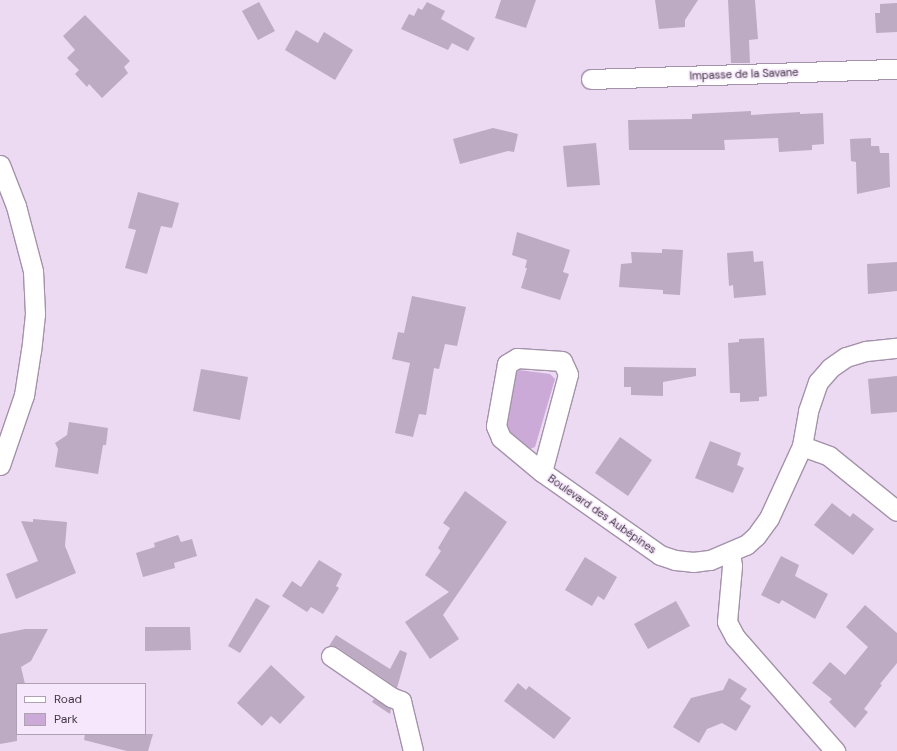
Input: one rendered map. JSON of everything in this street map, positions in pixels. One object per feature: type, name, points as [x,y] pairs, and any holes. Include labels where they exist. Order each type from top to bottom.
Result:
[{"type":"street","name":"Impasse de la Savane","points":[[591,79],[897,69]]},
{"type":"street","points":[[0,165],[16,206],[33,271],[35,314],[24,395],[0,465]]},
{"type":"street","name":"Boulevard des Aubépines","points":[[542,472],[568,374],[562,361],[517,358],[506,364],[496,426],[501,438],[542,472],[660,555],[675,560],[693,562],[710,560],[730,553],[746,545],[756,536],[769,518],[802,446],[808,411],[818,382],[830,368],[846,357],[860,353],[897,348]]},
{"type":"street","points":[[802,446],[830,456],[897,512]]},
{"type":"street","points":[[730,553],[732,566],[727,622],[742,647],[786,693],[835,751]]},
{"type":"street","points":[[331,656],[401,702],[413,751]]},
{"type":"green space","points":[[519,370],[550,374],[555,379],[535,447],[527,450],[506,435],[505,421],[514,375]]},
{"type":"building","points":[[501,0],[536,0],[526,28],[495,18]]},
{"type":"building","points":[[655,0],[698,0],[685,20],[685,27],[659,29]]},
{"type":"building","points":[[728,0],[755,0],[758,39],[749,40],[750,63],[731,63]]},
{"type":"building","points":[[259,2],[275,31],[258,40],[242,11]]},
{"type":"building","points":[[427,2],[445,11],[441,19],[475,38],[468,51],[452,43],[448,50],[401,29],[409,14],[414,16],[418,8],[422,10]]},
{"type":"building","points":[[897,3],[897,32],[876,33],[875,13],[880,13],[880,4]]},
{"type":"building","points":[[85,15],[130,61],[124,67],[128,73],[102,98],[89,84],[87,87],[75,74],[79,70],[67,58],[75,50],[63,36]]},
{"type":"building","points":[[296,30],[318,43],[324,32],[353,50],[335,80],[285,50]]},
{"type":"building","points":[[751,111],[751,115],[800,112],[800,114],[823,113],[824,144],[812,145],[812,150],[779,152],[778,138],[724,140],[725,150],[629,150],[628,120],[692,119],[692,114]]},
{"type":"building","points":[[493,128],[518,134],[514,152],[508,151],[460,164],[453,139]]},
{"type":"building","points":[[871,138],[871,146],[879,146],[880,153],[889,153],[890,187],[857,194],[856,162],[851,161],[850,139]]},
{"type":"building","points":[[596,143],[600,185],[567,187],[563,146]]},
{"type":"building","points":[[138,192],[179,203],[172,228],[161,226],[147,274],[125,268],[136,230],[128,228]]},
{"type":"building","points":[[517,232],[570,250],[563,272],[569,274],[560,300],[521,288],[527,268],[525,268],[527,260],[512,255]]},
{"type":"building","points":[[662,249],[683,250],[680,295],[663,294],[663,290],[619,287],[621,264],[632,263],[631,252],[662,253]]},
{"type":"building","points":[[753,251],[754,262],[763,261],[766,295],[734,298],[733,285],[729,286],[727,253]]},
{"type":"building","points":[[897,262],[897,291],[868,294],[867,264]]},
{"type":"building","points":[[412,296],[466,307],[457,346],[445,344],[439,369],[434,368],[426,415],[419,414],[413,437],[395,433],[410,363],[392,359],[398,332],[404,333]]},
{"type":"building","points":[[764,338],[767,396],[759,397],[759,401],[740,402],[740,393],[730,393],[728,343],[739,342],[739,339]]},
{"type":"building","points":[[624,367],[696,368],[696,376],[663,382],[663,396],[631,395],[631,387],[624,387]]},
{"type":"building","points":[[201,369],[248,377],[240,420],[193,411]]},
{"type":"building","points":[[897,376],[897,412],[871,414],[868,379]]},
{"type":"building","points":[[69,422],[108,428],[106,445],[103,445],[98,474],[55,467],[58,449],[55,443],[67,435]]},
{"type":"building","points":[[620,437],[652,460],[628,496],[595,473]]},
{"type":"building","points":[[710,441],[741,453],[737,465],[744,468],[733,493],[695,478]]},
{"type":"building","points":[[465,491],[507,522],[443,615],[459,639],[430,659],[405,622],[449,592],[425,575],[441,551],[438,548],[450,528],[443,523]]},
{"type":"building","points":[[832,503],[850,517],[853,513],[874,529],[853,555],[814,525]]},
{"type":"building","points":[[33,519],[67,522],[65,546],[76,573],[16,599],[6,574],[38,561],[21,521],[33,522]]},
{"type":"building","points":[[178,535],[181,542],[192,539],[197,556],[174,563],[175,568],[143,577],[136,553],[155,547],[154,543]]},
{"type":"building","points":[[781,556],[799,565],[795,576],[828,594],[815,619],[782,600],[779,604],[761,595]]},
{"type":"building","points":[[585,557],[617,577],[604,600],[598,596],[592,606],[565,590]]},
{"type":"building","points":[[319,560],[342,574],[336,586],[339,588],[323,614],[311,607],[307,612],[282,596],[292,581],[301,587]]},
{"type":"building","points":[[256,598],[270,606],[240,653],[228,646]]},
{"type":"building","points":[[676,601],[690,626],[648,649],[634,624]]},
{"type":"building","points":[[865,605],[897,633],[897,663],[880,684],[882,685],[864,709],[868,712],[855,728],[829,702],[832,699],[812,683],[830,662],[845,675],[868,647],[846,627]]},
{"type":"building","points":[[145,627],[190,627],[191,650],[145,651]]},
{"type":"building","points":[[25,629],[48,629],[31,661],[21,667],[25,683],[16,683],[17,741],[0,744],[0,634]]},
{"type":"building","points":[[336,635],[390,669],[400,650],[407,653],[397,688],[337,647],[329,646]]},
{"type":"building","points":[[271,665],[305,697],[280,724],[271,716],[262,726],[237,703]]},
{"type":"building","points":[[729,678],[747,689],[740,699],[751,706],[736,731],[722,723],[707,729],[699,743],[673,727],[691,698],[723,690]]},
{"type":"building","points":[[518,683],[526,690],[529,686],[571,718],[554,739],[504,701]]},
{"type":"building","points":[[374,699],[391,709],[390,714],[372,702]]},
{"type":"building","points":[[153,734],[148,751],[127,751],[84,740],[85,735]]}]
